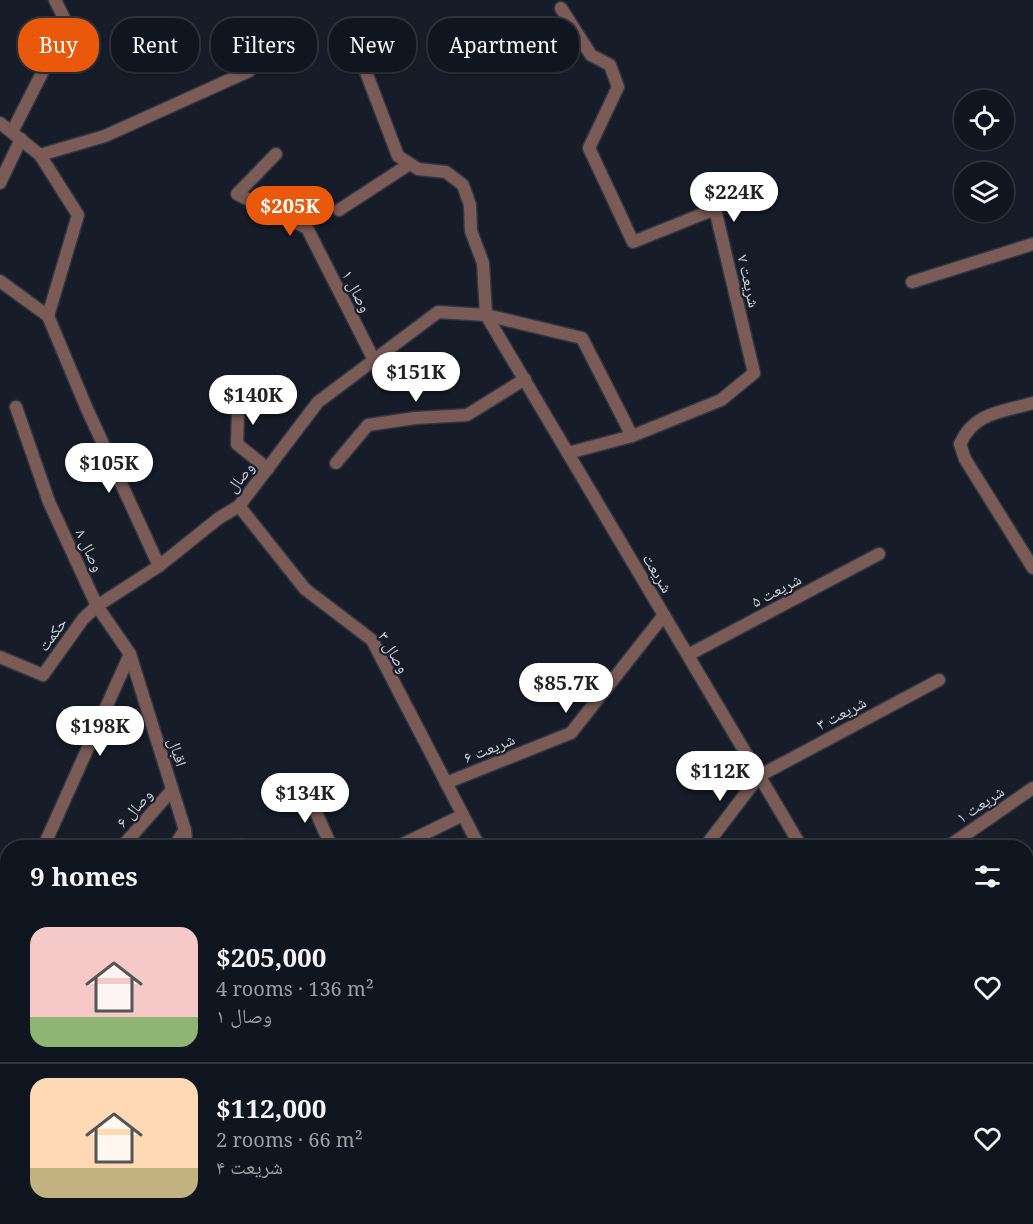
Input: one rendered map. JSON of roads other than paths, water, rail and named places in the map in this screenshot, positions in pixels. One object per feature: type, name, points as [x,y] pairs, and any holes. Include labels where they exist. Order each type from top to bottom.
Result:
[{"type":"street","points":[[0,183],[16,136],[67,24],[55,0]]},
{"type":"street","name":"شریعت ۷","points":[[561,8],[591,55],[610,65],[618,87],[589,148],[633,242],[715,208],[754,374],[721,400],[632,436],[568,453]]},
{"type":"street","points":[[40,155],[105,136],[247,72]]},
{"type":"street","points":[[366,72],[398,156],[408,165],[418,169],[446,172],[463,185],[470,205],[471,231],[483,263],[486,315]]},
{"type":"street","points":[[0,123],[40,155],[78,215],[48,316]]},
{"type":"street","name":"وصال ۱","points":[[276,154],[237,194],[307,228],[374,360]]},
{"type":"street","points":[[339,210],[408,165]]},
{"type":"street","points":[[912,282],[1033,244]]},
{"type":"street","points":[[0,281],[48,316],[87,409],[159,566]]},
{"type":"street","name":"وصال","points":[[97,606],[159,566],[219,518],[239,506],[318,402],[438,312],[486,315],[582,338],[632,436]]},
{"type":"street","name":"شریعت","points":[[486,315],[797,840]]},
{"type":"street","points":[[336,463],[368,425],[415,418],[467,415],[525,380]]},
{"type":"street","points":[[239,383],[237,444],[268,469]]},
{"type":"street","points":[[1033,402],[981,418],[967,428],[960,444],[965,459],[1033,568]]},
{"type":"street","name":"وصال ۸","points":[[16,407],[49,502],[97,606]]},
{"type":"street","name":"وصال ۳","points":[[239,506],[305,588],[372,640],[476,840]]},
{"type":"street","name":"شریعت ۵","points":[[688,655],[879,554]]},
{"type":"street","name":"اقبال","points":[[97,606],[130,654],[187,840]]},
{"type":"street","name":"حکمت","points":[[0,657],[43,675],[78,626],[97,606]]},
{"type":"street","name":"شریعت ۶","points":[[446,783],[571,733],[664,615]]},
{"type":"street","points":[[47,840],[130,654]]},
{"type":"street","name":"شریعت ۳","points":[[759,776],[939,680]]},
{"type":"street","points":[[710,840],[759,776]]},
{"type":"street","points":[[304,788],[328,840]]},
{"type":"street","name":"شریعت ۱","points":[[958,840],[1033,788]]},
{"type":"street","name":"وصال ۶","points":[[128,840],[172,790]]},
{"type":"street","points":[[411,840],[463,815]]},
{"type":"street","points":[[178,840],[185,830]]}]
